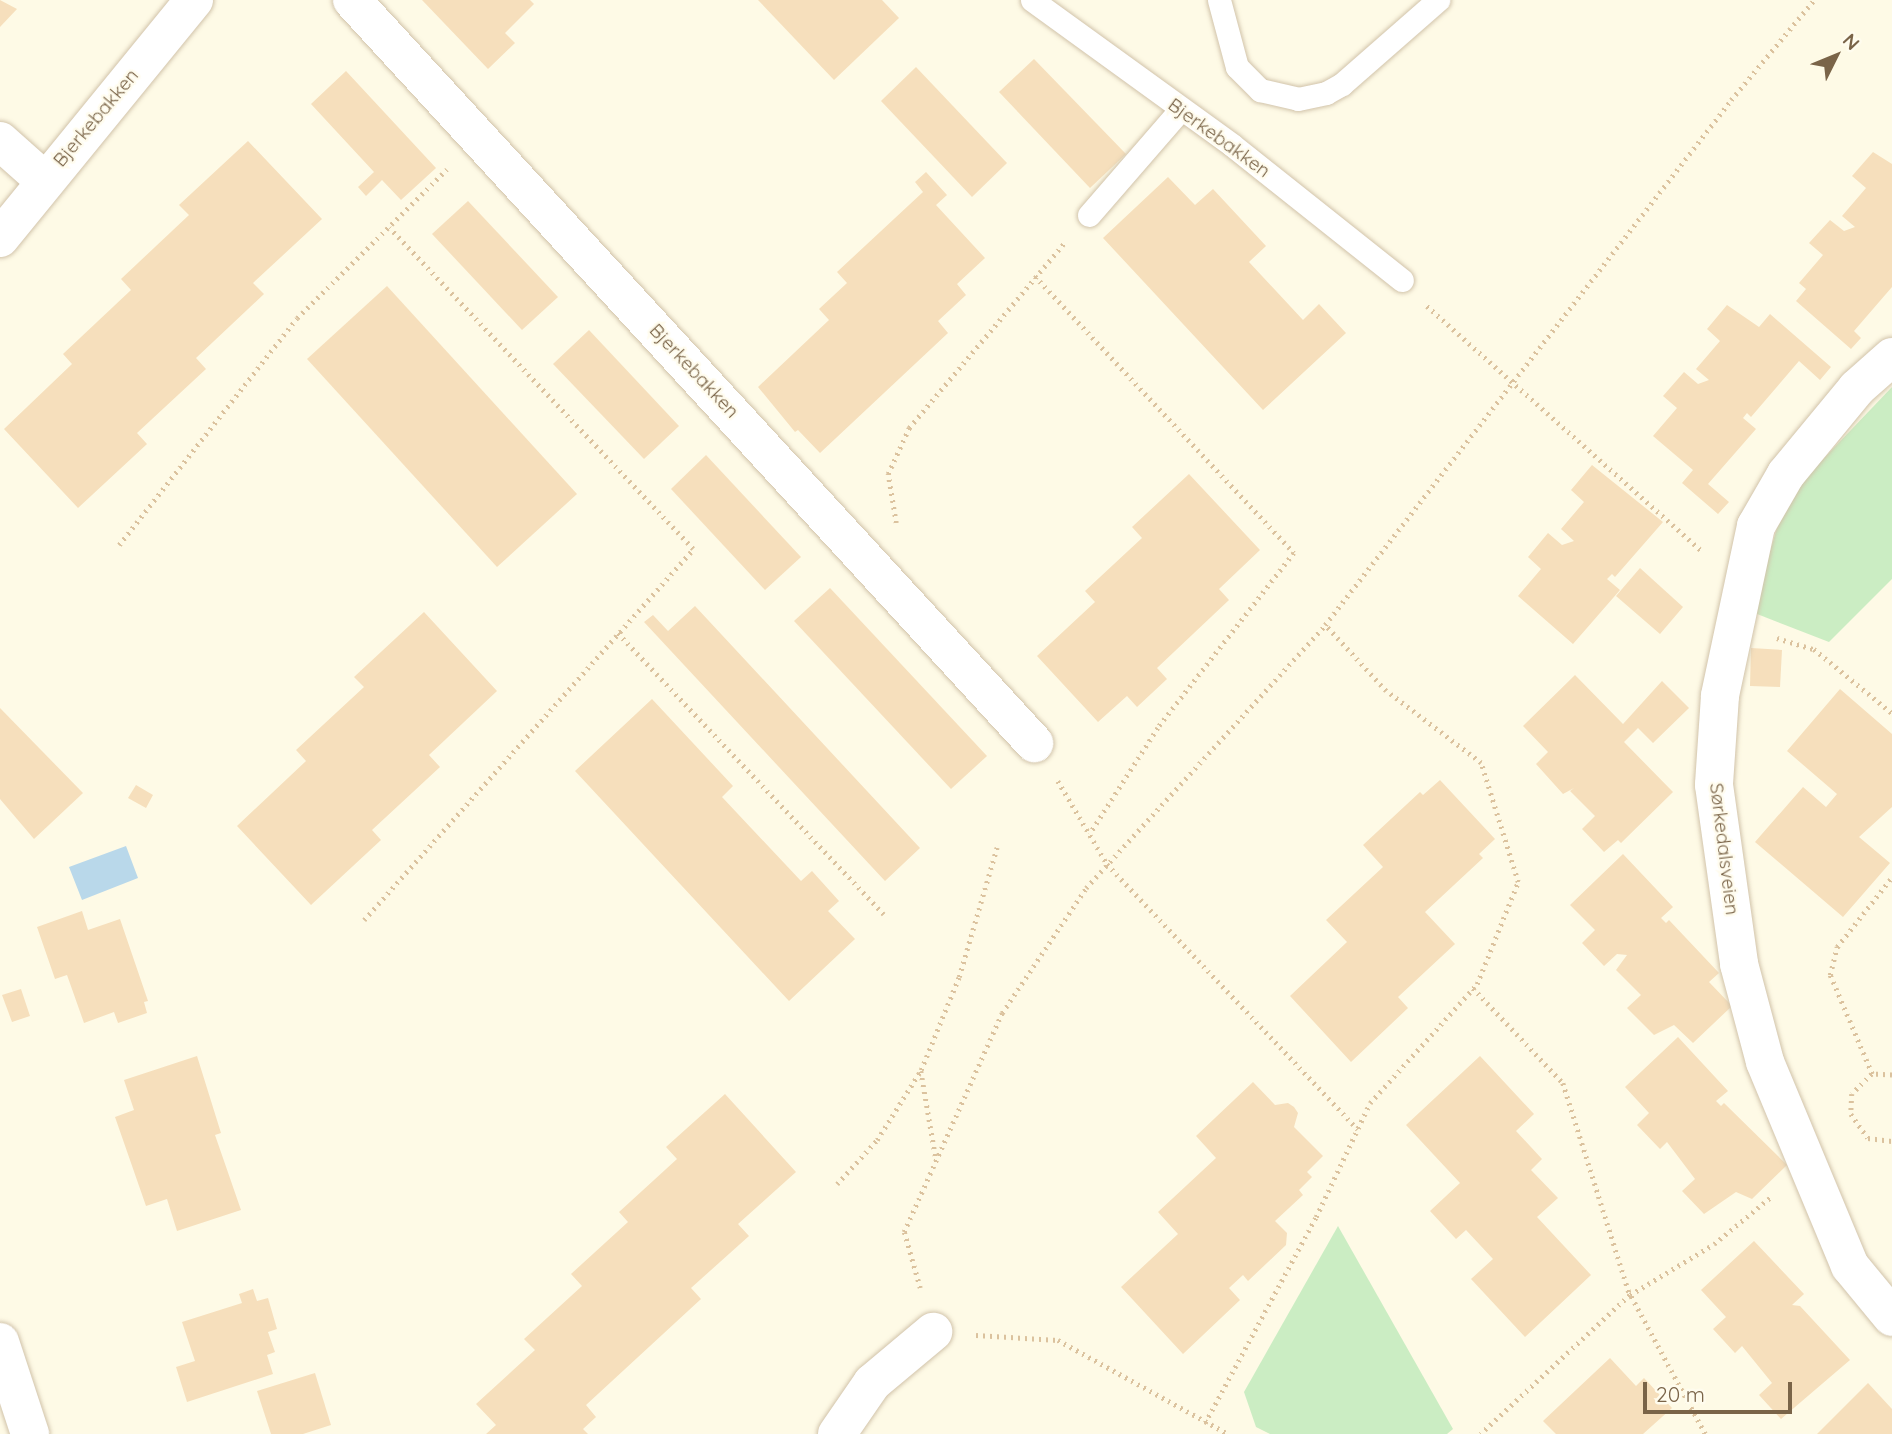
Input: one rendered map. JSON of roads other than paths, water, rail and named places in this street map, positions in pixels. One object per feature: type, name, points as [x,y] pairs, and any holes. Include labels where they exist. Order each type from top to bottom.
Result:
[{"type":"street","name":"Bjerkebakken","points":[[0,238],[44,180],[194,0]]},
{"type":"street","name":"Bjerkebakken","points":[[352,0],[477,139],[890,582],[1034,743]]},
{"type":"street","points":[[0,141],[44,180]]},
{"type":"street","name":"Sørkedalsveien","points":[[1892,357],[1857,388],[1786,474],[1756,526],[1740,586],[1720,696],[1714,785],[1739,964],[1765,1062],[1850,1266],[1892,1317]]},
{"type":"street","points":[[837,1434],[872,1383],[933,1332]]},
{"type":"street","points":[[0,1342],[30,1434]]},
{"type":"lane","name":"Bjerkebakken","points":[[1032,0],[1180,110],[1232,145],[1402,280]]},
{"type":"lane","points":[[1219,0],[1237,67],[1260,90],[1298,99],[1342,84],[1438,0]]},
{"type":"lane","points":[[1088,215],[1180,110]]},
{"type":"water","points":[[126,846],[138,878],[82,900],[69,867]]}]
